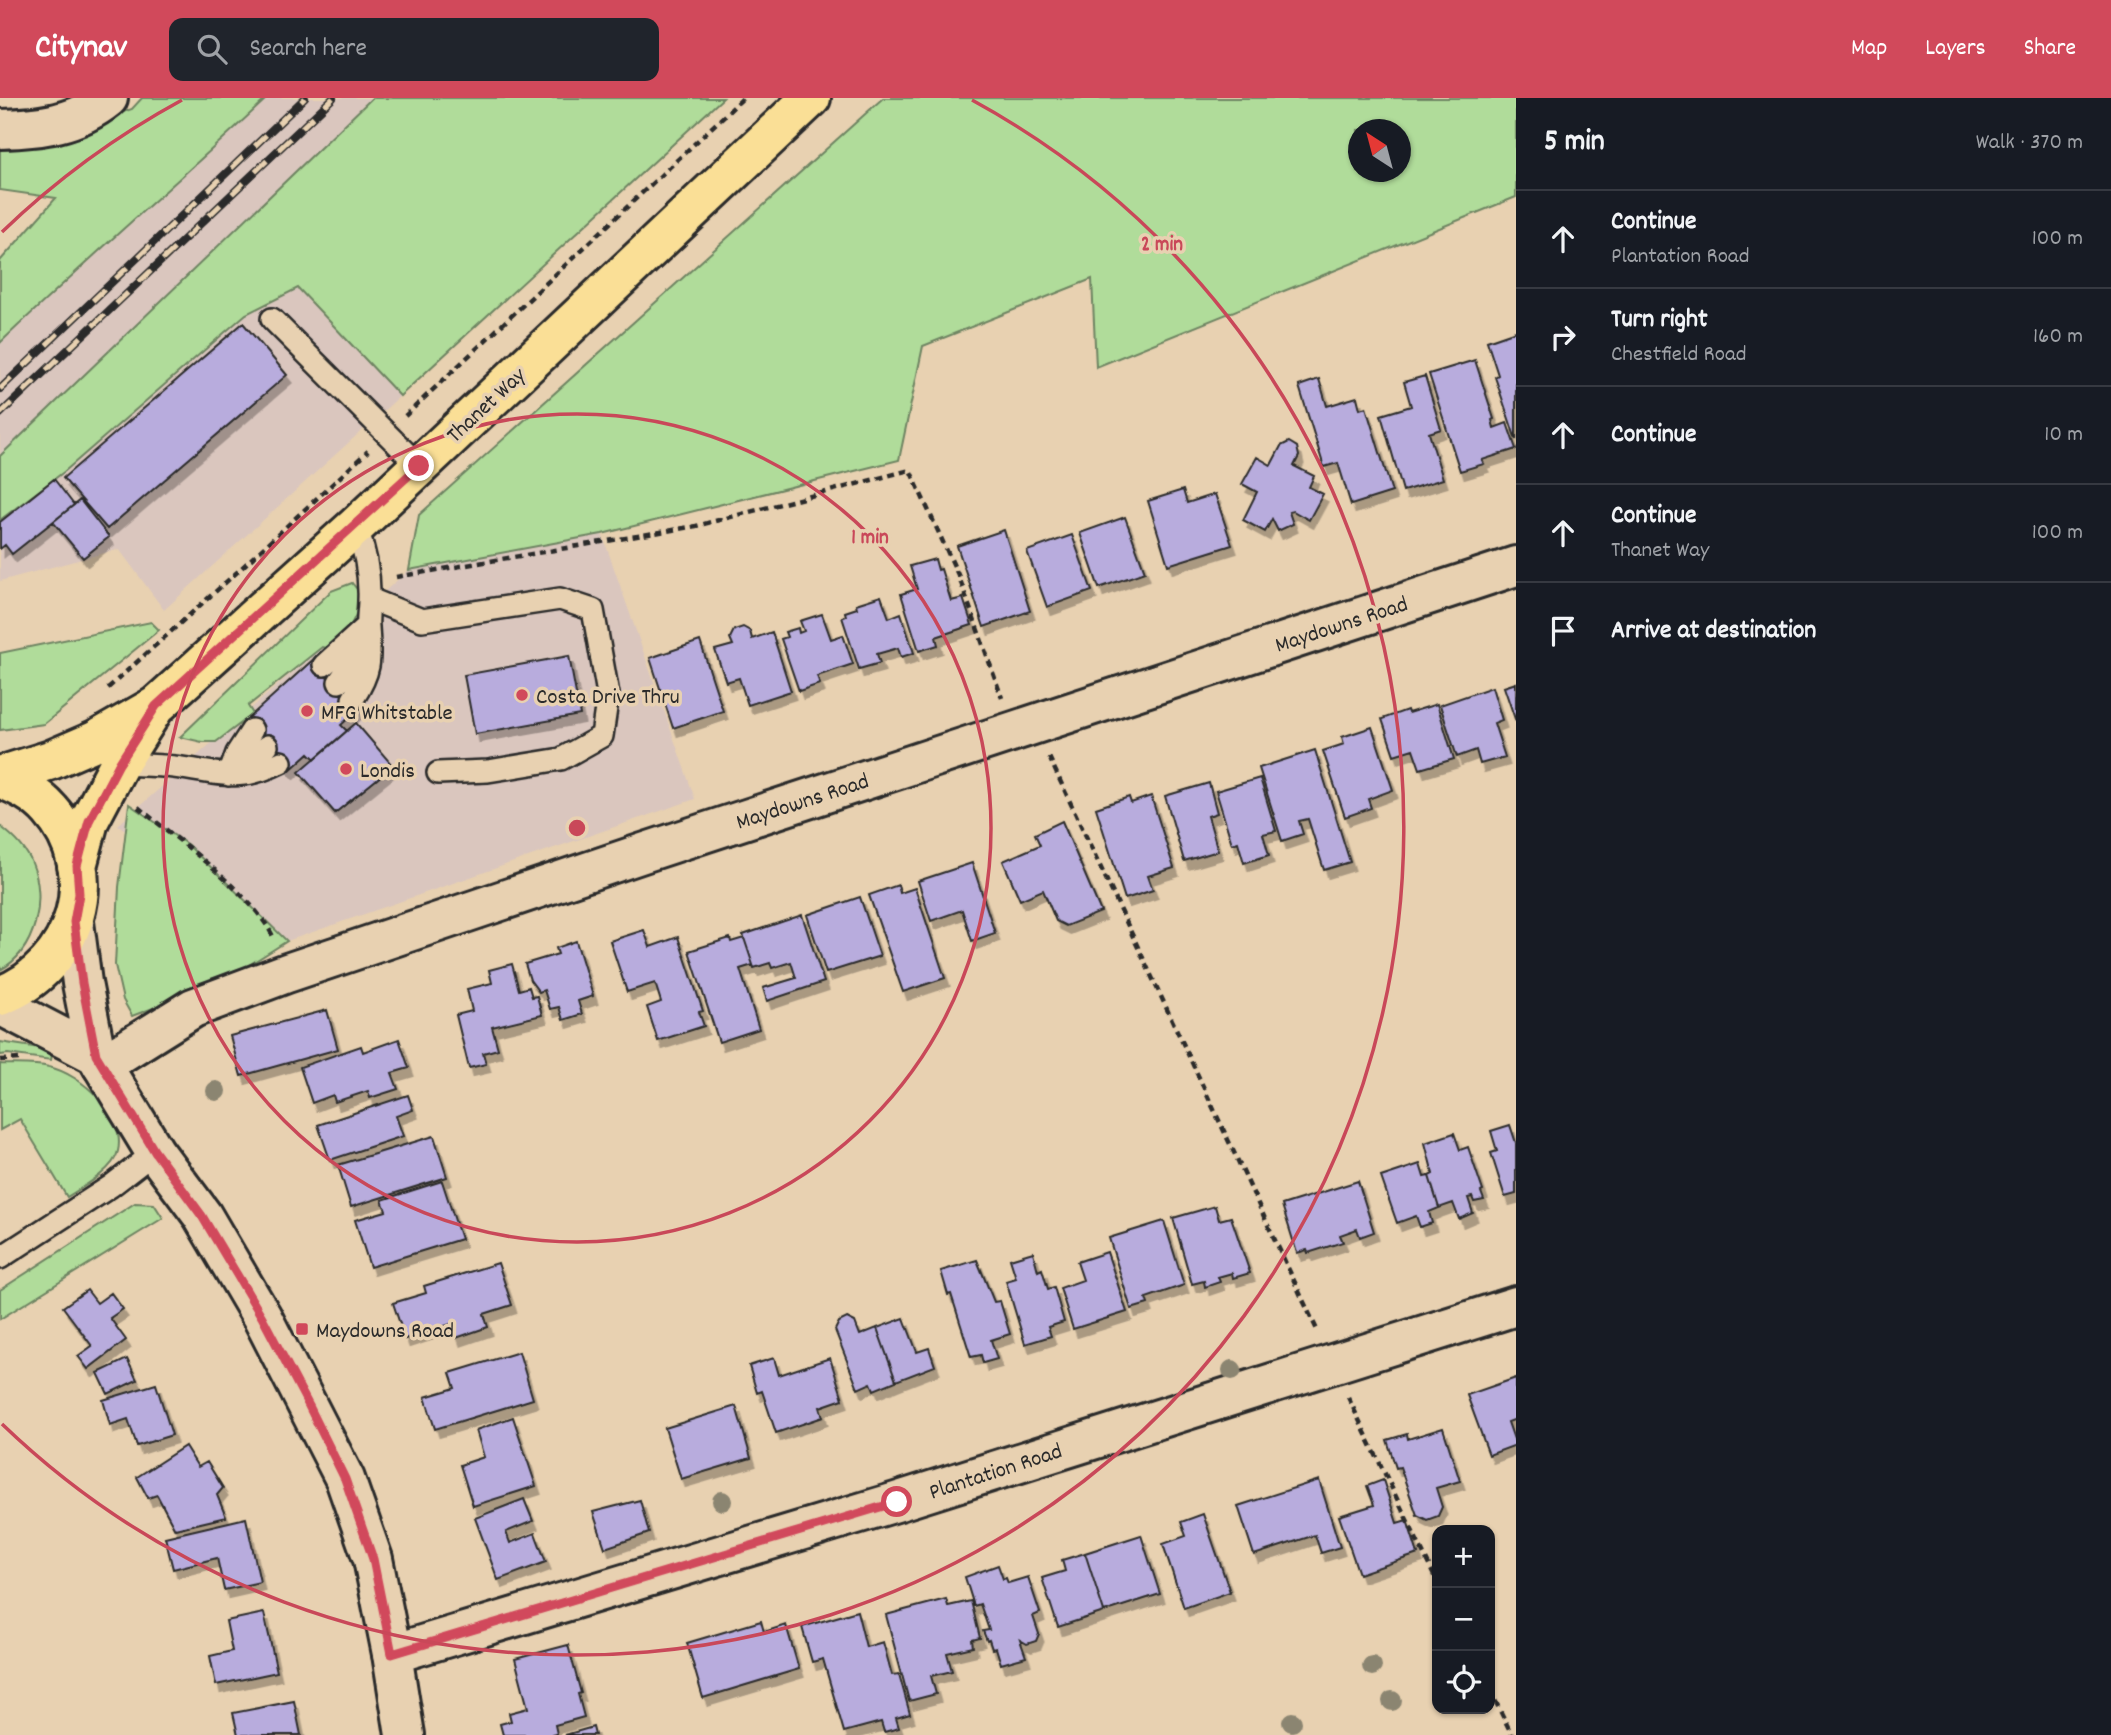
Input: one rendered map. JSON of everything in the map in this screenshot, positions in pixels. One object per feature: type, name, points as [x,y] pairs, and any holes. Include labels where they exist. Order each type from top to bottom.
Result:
[{"type":"main road","name":"Thanet Way","points":[[0,777],[51,760],[95,741],[156,706],[356,526],[811,98]]},
{"type":"main road","name":"Thanet Way","points":[[77,866],[89,821],[114,773],[156,706]]},
{"type":"main road","points":[[0,777],[26,789],[50,810],[68,836],[77,866],[79,894],[74,922],[61,950],[41,972],[17,989],[0,996]]},
{"type":"street","points":[[0,128],[32,128],[68,121],[92,111],[108,98]]},
{"type":"street","name":"Maydowns Road","points":[[99,1060],[193,1008],[287,973],[1516,566]]},
{"type":"street","points":[[74,922],[82,983],[99,1060],[155,1152],[202,1216],[262,1317],[345,1479],[373,1559],[405,1735]]},
{"type":"street","points":[[0,1005],[99,1060]]},
{"type":"street","name":"Plantation Road","points":[[392,1654],[897,1502],[1516,1306]]},
{"type":"lane","points":[[272,319],[419,466]]},
{"type":"lane","points":[[338,682],[356,656],[367,626],[370,599],[368,570],[356,526]]},
{"type":"lane","points":[[370,599],[422,620],[560,599],[593,610],[608,694],[602,736],[561,759],[488,771],[438,774]]},
{"type":"lane","points":[[324,665],[367,626]]},
{"type":"lane","points":[[354,699],[369,667],[371,648],[367,626]]},
{"type":"lane","points":[[229,775],[237,753],[253,730]]},
{"type":"lane","points":[[114,773],[173,767],[229,775],[256,774],[274,754]]},
{"type":"lane","points":[[0,1258],[111,1186],[155,1152]]},
{"type":"path","points":[[101,694],[235,575],[743,98]]},
{"type":"path","points":[[391,566],[395,577],[696,526],[910,470],[959,577],[1005,705],[1033,724],[1432,1572]]},
{"type":"path","points":[[114,773],[241,895],[270,930],[287,973]]},
{"type":"path","points":[[1495,1700],[1512,1735]]},
{"type":"shaded area","points":[[142,98],[461,98],[299,287],[400,396],[164,610],[119,549],[0,581],[0,261],[56,198],[0,190],[57,135],[132,109]]},
{"type":"shaded area","points":[[602,534],[695,799],[287,941],[118,825],[409,570]]},
{"type":"green space","points":[[142,98],[267,98],[0,343],[0,261],[56,198],[0,190],[0,137],[57,135],[132,109]]},
{"type":"green space","points":[[372,98],[723,98],[400,396],[298,288],[246,314],[65,471],[0,520],[0,456]]},
{"type":"green space","points":[[883,98],[1516,98],[1516,197],[1096,367],[1092,279],[923,346],[899,460],[602,534],[409,570],[419,515]]},
{"type":"green space","points":[[352,583],[360,593],[358,609],[351,624],[335,644],[329,649],[322,647],[248,706],[253,714],[216,742],[180,737],[331,591]]},
{"type":"green space","points":[[151,622],[159,630],[44,724],[0,730],[0,653]]},
{"type":"green space","points":[[129,804],[188,845],[287,941],[222,982],[132,1016],[123,1000],[115,965],[119,887]]},
{"type":"green space","points":[[0,826],[19,843],[32,863],[38,892],[38,908],[30,937],[12,961],[0,970]]},
{"type":"green space","points":[[0,1042],[53,1050],[51,1060],[0,1055]]},
{"type":"green space","points":[[0,1064],[49,1067],[87,1087],[108,1110],[119,1137],[118,1151],[111,1165],[67,1197],[20,1119],[0,1130]]},
{"type":"green space","points":[[135,1203],[154,1204],[163,1218],[0,1319],[0,1290]]},
{"type":"building","points":[[243,323],[287,375],[107,529],[63,478]]},
{"type":"building","points":[[1516,331],[1516,440],[1495,377],[1498,375],[1487,341]]},
{"type":"building","points":[[1475,360],[1494,419],[1494,428],[1507,423],[1516,449],[1482,460],[1484,464],[1460,471],[1429,374]]},
{"type":"building","points":[[1425,376],[1441,429],[1429,433],[1443,479],[1403,491],[1381,415],[1411,406],[1404,382]]},
{"type":"building","points":[[1319,379],[1327,406],[1357,397],[1360,409],[1366,407],[1392,492],[1351,505],[1338,463],[1324,467],[1299,386]]},
{"type":"building","points":[[1289,442],[1297,447],[1299,456],[1294,466],[1314,476],[1309,487],[1323,494],[1309,520],[1293,511],[1289,512],[1293,524],[1278,531],[1272,519],[1265,532],[1243,520],[1257,492],[1242,484],[1257,457],[1271,465],[1281,446]]},
{"type":"building","points":[[54,479],[74,505],[12,554],[5,545],[0,549],[0,522]]},
{"type":"building","points":[[1183,490],[1187,503],[1215,494],[1232,545],[1168,565],[1148,501]]},
{"type":"building","points":[[80,500],[109,537],[83,558],[53,522]]},
{"type":"building","points":[[1125,517],[1145,572],[1099,588],[1080,533]]},
{"type":"building","points":[[1004,530],[1030,611],[984,627],[957,546]]},
{"type":"building","points":[[1072,535],[1092,591],[1047,607],[1027,551]]},
{"type":"building","points":[[935,559],[951,601],[963,598],[972,625],[936,637],[938,645],[919,651],[901,594],[917,589],[910,566]]},
{"type":"building","points":[[881,596],[889,618],[901,613],[914,653],[901,657],[898,648],[877,654],[880,663],[859,669],[842,617],[846,616],[845,612],[857,608],[856,604]]},
{"type":"building","points":[[822,614],[831,639],[843,635],[853,664],[817,676],[820,684],[799,691],[781,639],[787,637],[785,632],[798,628],[799,633],[804,631],[800,621]]},
{"type":"building","points":[[743,627],[750,631],[752,639],[772,632],[791,691],[748,705],[739,678],[726,682],[715,650],[733,645],[730,638],[734,630]]},
{"type":"building","points":[[700,641],[723,711],[673,728],[650,658]]},
{"type":"building","name":"Costa Drive Thru","points":[[569,656],[580,715],[475,734],[464,675]]},
{"type":"building","name":"MFG Whitstable","points":[[316,657],[361,707],[341,725],[347,731],[315,759],[309,753],[289,771],[245,721]]},
{"type":"building","points":[[1516,683],[1516,722],[1504,687]]},
{"type":"building","points":[[1492,687],[1502,720],[1494,723],[1505,757],[1480,764],[1476,750],[1457,757],[1440,705]]},
{"type":"building","points":[[1437,704],[1454,759],[1420,769],[1413,749],[1394,755],[1382,719],[1407,710],[1408,713]]},
{"type":"building","name":"Londis","points":[[356,723],[393,766],[335,813],[299,772]]},
{"type":"building","points":[[1372,727],[1393,790],[1368,799],[1371,808],[1345,817],[1323,751],[1344,744],[1342,737]]},
{"type":"building","points":[[1315,750],[1350,862],[1324,870],[1308,819],[1299,821],[1303,834],[1282,841],[1259,768]]},
{"type":"building","points":[[1260,778],[1276,831],[1263,834],[1269,855],[1244,863],[1238,842],[1232,844],[1216,791]]},
{"type":"building","points":[[1209,783],[1217,813],[1208,816],[1218,851],[1184,861],[1165,796]]},
{"type":"building","points":[[1151,796],[1174,868],[1148,876],[1153,890],[1125,899],[1096,808],[1129,797],[1131,803]]},
{"type":"building","points":[[1062,821],[1101,912],[1066,926],[1056,921],[1043,890],[1020,900],[1003,861],[1040,845],[1035,834]]},
{"type":"building","points":[[972,863],[995,933],[972,941],[962,910],[931,921],[918,881]]},
{"type":"building","points":[[898,885],[900,893],[915,888],[945,978],[903,992],[869,895]]},
{"type":"building","points":[[860,897],[880,956],[826,973],[807,915]]},
{"type":"building","points":[[802,915],[824,982],[767,1001],[763,988],[796,978],[791,962],[772,968],[770,963],[754,968],[743,935]]},
{"type":"building","points":[[644,930],[650,947],[678,937],[703,1011],[699,1012],[704,1026],[658,1041],[647,1007],[661,1002],[655,983],[627,992],[610,941]]},
{"type":"building","points":[[730,938],[731,942],[744,938],[753,965],[740,969],[759,1029],[719,1042],[689,951]]},
{"type":"building","points":[[576,941],[593,996],[578,1001],[582,1014],[563,1020],[559,1007],[550,1009],[544,990],[539,992],[530,980],[525,964],[558,954],[556,948]]},
{"type":"building","points":[[512,964],[519,990],[529,987],[532,997],[537,996],[542,1015],[492,1027],[498,1049],[483,1053],[486,1064],[469,1068],[456,1015],[472,1011],[467,989],[492,983],[489,970]]},
{"type":"building","points":[[327,1010],[338,1049],[241,1076],[230,1036]]},
{"type":"building","points":[[399,1039],[409,1068],[392,1073],[398,1089],[370,1098],[368,1091],[335,1102],[333,1095],[312,1103],[300,1067],[361,1046],[363,1052]]},
{"type":"building","points":[[408,1095],[413,1110],[396,1116],[403,1136],[330,1160],[318,1125]]},
{"type":"building","points":[[1510,1125],[1516,1143],[1516,1194],[1505,1197],[1491,1153],[1497,1151],[1491,1131]]},
{"type":"building","points":[[1454,1133],[1460,1150],[1468,1147],[1484,1200],[1474,1202],[1472,1197],[1468,1198],[1473,1213],[1459,1219],[1453,1203],[1439,1208],[1429,1176],[1433,1174],[1425,1143]]},
{"type":"building","points":[[434,1136],[447,1177],[351,1207],[338,1165]]},
{"type":"building","points":[[1420,1164],[1424,1177],[1429,1176],[1439,1208],[1429,1212],[1432,1223],[1420,1227],[1416,1216],[1397,1223],[1381,1177]]},
{"type":"building","points":[[442,1181],[461,1239],[370,1267],[355,1220],[386,1211],[382,1200]]},
{"type":"building","points":[[1358,1181],[1374,1232],[1360,1237],[1357,1229],[1340,1235],[1343,1242],[1308,1253],[1307,1250],[1297,1253],[1282,1205]]},
{"type":"building","points":[[1215,1206],[1219,1220],[1231,1217],[1250,1273],[1233,1278],[1232,1273],[1218,1277],[1220,1282],[1205,1287],[1204,1281],[1192,1284],[1173,1218]]},
{"type":"building","points":[[1164,1221],[1184,1285],[1146,1298],[1148,1304],[1131,1309],[1109,1238]]},
{"type":"building","points":[[1033,1252],[1038,1271],[1042,1269],[1048,1289],[1054,1287],[1064,1322],[1048,1327],[1051,1336],[1025,1344],[1006,1281],[1016,1278],[1010,1259]]},
{"type":"building","points":[[1107,1252],[1127,1312],[1073,1329],[1060,1288],[1083,1280],[1077,1262]]},
{"type":"building","points":[[977,1260],[994,1302],[1000,1301],[1010,1334],[991,1340],[997,1359],[983,1363],[981,1355],[971,1357],[941,1271]]},
{"type":"building","points":[[498,1263],[512,1305],[484,1314],[488,1327],[456,1338],[451,1324],[405,1339],[393,1303],[426,1293],[424,1286]]},
{"type":"building","points":[[87,1290],[97,1303],[111,1293],[123,1309],[110,1318],[126,1340],[88,1369],[78,1356],[92,1346],[63,1307]]},
{"type":"building","points":[[847,1318],[855,1322],[860,1335],[877,1328],[896,1381],[874,1390],[871,1383],[858,1389],[835,1330],[839,1322]]},
{"type":"building","points":[[904,1318],[917,1352],[929,1348],[935,1366],[896,1381],[877,1328]]},
{"type":"building","points":[[519,1352],[533,1399],[435,1429],[425,1397],[455,1388],[450,1373]]},
{"type":"building","points":[[774,1358],[779,1375],[830,1358],[843,1399],[820,1407],[823,1417],[776,1433],[762,1391],[757,1393],[749,1366]]},
{"type":"building","points":[[127,1359],[137,1380],[108,1394],[98,1373]]},
{"type":"building","points":[[1516,1378],[1516,1419],[1508,1422],[1516,1445],[1489,1455],[1467,1395]]},
{"type":"building","points":[[156,1384],[172,1435],[137,1446],[128,1419],[110,1425],[103,1400]]},
{"type":"building","points":[[736,1406],[751,1458],[681,1479],[665,1428]]},
{"type":"building","points":[[513,1417],[536,1486],[473,1506],[460,1465],[484,1457],[476,1430]]},
{"type":"building","points":[[1443,1428],[1460,1481],[1436,1488],[1442,1507],[1438,1516],[1427,1520],[1417,1515],[1387,1440],[1407,1434],[1408,1439]]},
{"type":"building","points":[[185,1446],[198,1467],[207,1462],[223,1488],[217,1495],[226,1517],[175,1529],[157,1495],[148,1498],[137,1477]]},
{"type":"building","points":[[1319,1480],[1340,1547],[1321,1553],[1315,1535],[1254,1555],[1238,1506]]},
{"type":"building","points":[[1383,1480],[1397,1523],[1407,1520],[1418,1554],[1359,1574],[1339,1516],[1374,1505],[1367,1486]]},
{"type":"building","points":[[524,1499],[533,1521],[506,1532],[510,1543],[535,1533],[546,1562],[498,1580],[475,1518]]},
{"type":"building","points":[[640,1500],[649,1533],[605,1548],[593,1512]]},
{"type":"building","points":[[1203,1514],[1230,1592],[1184,1608],[1163,1544],[1186,1536],[1181,1522]]},
{"type":"building","points":[[246,1518],[260,1582],[224,1590],[217,1558],[173,1569],[165,1537]]},
{"type":"building","points":[[1141,1535],[1160,1594],[1104,1612],[1085,1553]]},
{"type":"building","points":[[1085,1553],[1104,1612],[1058,1627],[1042,1578],[1065,1571],[1062,1560]]},
{"type":"building","points":[[998,1565],[1003,1579],[1006,1578],[1008,1583],[1028,1577],[1040,1613],[1033,1616],[1039,1634],[1036,1641],[1027,1644],[1020,1640],[1026,1657],[1001,1664],[996,1648],[992,1649],[989,1640],[987,1641],[983,1631],[989,1630],[980,1604],[974,1606],[965,1577]]},
{"type":"building","points":[[946,1599],[948,1606],[971,1601],[980,1638],[972,1640],[973,1647],[947,1653],[952,1671],[931,1676],[936,1694],[909,1701],[886,1615]]},
{"type":"building","points":[[857,1611],[866,1647],[883,1642],[892,1675],[899,1674],[910,1714],[896,1718],[899,1728],[884,1732],[881,1722],[844,1732],[823,1659],[812,1662],[802,1627]]},
{"type":"building","points":[[264,1613],[277,1672],[216,1685],[210,1656],[232,1651],[226,1621]]},
{"type":"building","points":[[761,1621],[764,1632],[786,1625],[799,1669],[703,1698],[687,1643]]},
{"type":"building","points":[[568,1645],[581,1693],[578,1694],[584,1717],[555,1725],[557,1734],[553,1735],[503,1735],[500,1724],[511,1721],[509,1713],[528,1708],[515,1659]]},
{"type":"building","points":[[294,1701],[301,1735],[238,1735],[233,1713]]},
{"type":"building","points":[[593,1727],[595,1735],[565,1735]]},
{"type":"railway","points":[[0,389],[305,98]]},
{"type":"railway","points":[[0,414],[333,98]]},
{"type":"place","name":"Costa Drive Thru","points":[[522,695]]},
{"type":"place","name":"MFG Whitstable","points":[[307,711]]},
{"type":"place","name":"Londis","points":[[346,769]]},
{"type":"place","name":"Maydowns Road","points":[[302,1329]]},
{"type":"route","points":[[419,466],[156,706],[119,764],[89,821],[77,866],[79,894],[74,922],[96,1055],[155,1152],[202,1216],[262,1317],[309,1406],[345,1479],[373,1559],[392,1654],[897,1502]]}]
